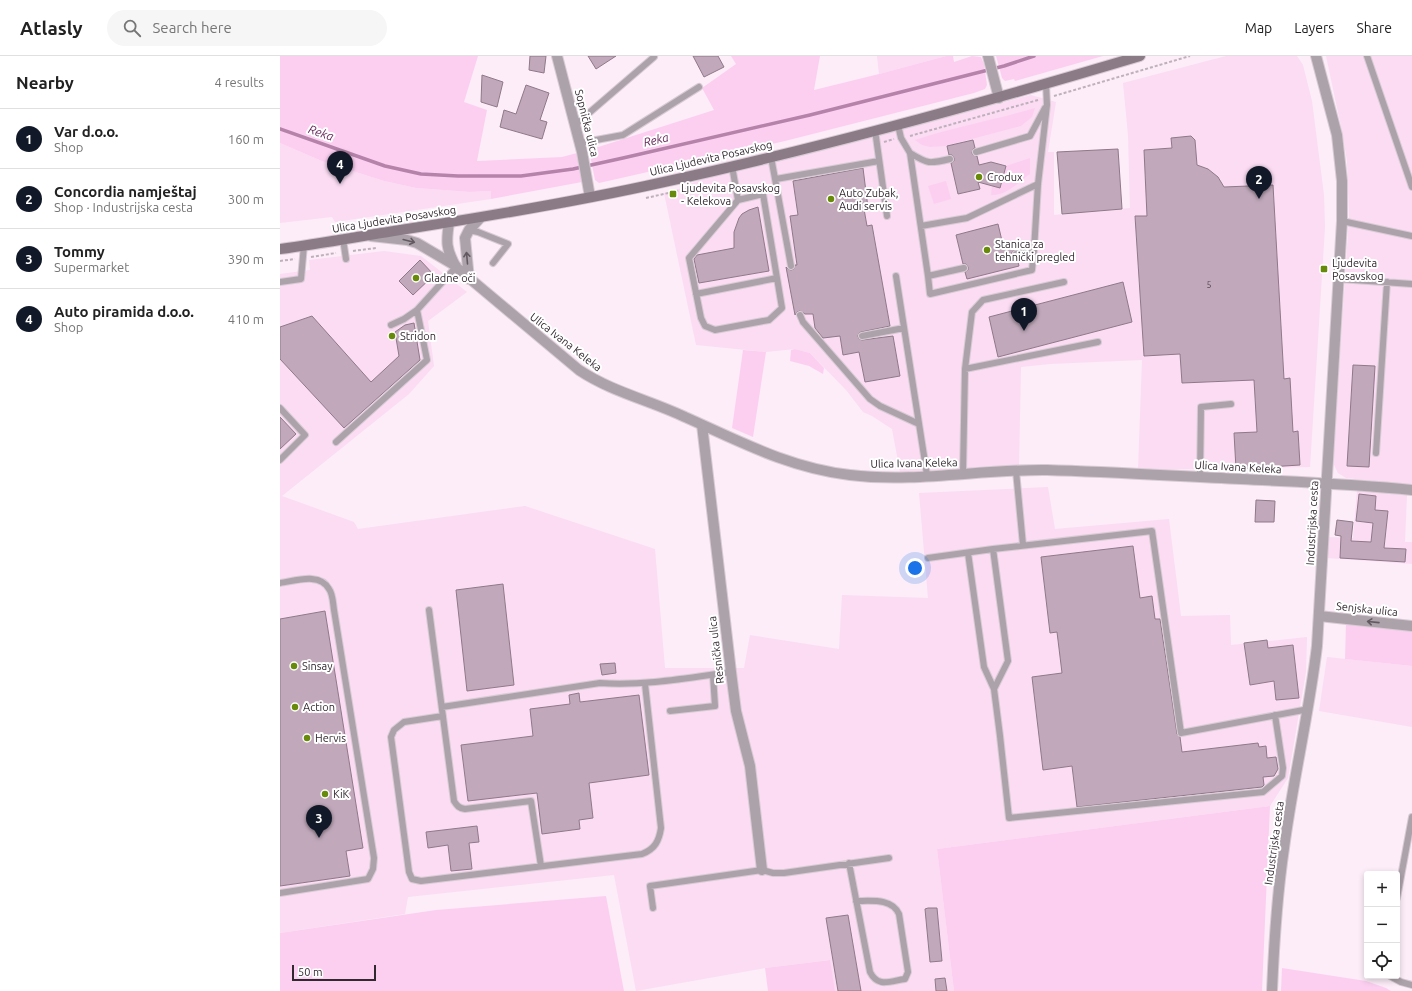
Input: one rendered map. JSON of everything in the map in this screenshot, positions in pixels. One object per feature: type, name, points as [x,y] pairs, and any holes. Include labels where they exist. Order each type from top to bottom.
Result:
[{"type":"main road","name":"Ulica Ljudevita Posavskog","points":[[280,249],[480,218],[663,182],[771,157],[998,98],[1140,56]]},
{"type":"street","name":"Sopnička ulica","points":[[557,56],[581,148],[588,179],[590,197]]},
{"type":"street","points":[[988,56],[998,98]]},
{"type":"street","name":"Industrijska cesta","points":[[1272,991],[1276,927],[1284,849],[1308,709],[1317,646],[1342,222],[1342,181],[1337,135],[1316,56]]},
{"type":"street","points":[[469,279],[465,238],[469,230],[480,218]]},
{"type":"street","name":"Ulica Ivana Keleka","points":[[449,223],[447,240],[450,255],[456,267]]},
{"type":"street","name":"Ulica Ivana Keleka","points":[[365,236],[407,240],[417,244],[456,267],[566,360],[593,379],[636,398],[684,416],[767,454],[808,467],[850,475],[890,477],[1044,470],[1352,484],[1412,490]]},
{"type":"street","name":"Resnička ulica","points":[[702,425],[736,710],[750,766],[762,870]]},
{"type":"street","name":"Senjska ulica","points":[[1319,616],[1412,626]]},
{"type":"lane","points":[[1367,56],[1412,187]]},
{"type":"lane","points":[[575,125],[654,57]]},
{"type":"lane","points":[[898,124],[902,138],[910,153],[930,294],[1032,270],[1038,184],[1047,105],[1046,84]]},
{"type":"lane","points":[[581,148],[623,135],[699,88]]},
{"type":"lane","points":[[976,152],[1030,136],[1047,105]]},
{"type":"lane","points":[[875,130],[887,216]]},
{"type":"lane","points":[[910,153],[923,161],[932,163],[950,159]]},
{"type":"lane","points":[[771,157],[791,266]]},
{"type":"lane","points":[[776,179],[879,161]]},
{"type":"lane","points":[[732,166],[738,200]]},
{"type":"lane","points":[[921,226],[967,218],[1038,184]]},
{"type":"lane","points":[[763,194],[782,308],[769,320],[715,330],[705,326],[701,318],[689,258],[738,200],[763,194]]},
{"type":"lane","points":[[1342,222],[1412,236]]},
{"type":"lane","points":[[469,230],[508,244],[493,263]]},
{"type":"lane","points":[[343,239],[346,258]]},
{"type":"lane","points":[[280,282],[301,278],[304,245]]},
{"type":"lane","points":[[1016,254],[1034,250]]},
{"type":"lane","points":[[390,325],[404,319],[417,310],[456,267]]},
{"type":"lane","points":[[928,276],[964,268]]},
{"type":"lane","points":[[896,276],[927,476]]},
{"type":"lane","points":[[696,294],[777,278]]},
{"type":"lane","points":[[1339,280],[1412,284]]},
{"type":"lane","points":[[963,473],[965,369],[972,312],[983,300],[1064,282]]},
{"type":"lane","points":[[1376,453],[1387,282]]},
{"type":"lane","points":[[336,442],[426,360],[417,310]]},
{"type":"lane","points":[[800,315],[803,322],[870,399],[880,406],[919,424]]},
{"type":"lane","points":[[862,336],[904,328]]},
{"type":"lane","points":[[965,369],[1098,342]]},
{"type":"lane","points":[[1200,477],[1201,407],[1231,404]]},
{"type":"lane","points":[[280,408],[305,435],[280,460]]},
{"type":"lane","points":[[1016,471],[1023,545]]},
{"type":"lane","points":[[928,558],[1023,545],[1152,531],[1181,733],[1308,709]]},
{"type":"lane","points":[[994,549],[1008,660],[994,689]]},
{"type":"lane","points":[[968,553],[984,667],[994,689],[1009,818],[1263,792],[1282,776],[1283,758],[1275,715]]},
{"type":"lane","points":[[280,583],[313,578],[322,581],[330,589],[374,858],[368,879],[280,893]]},
{"type":"lane","points":[[430,610],[454,800],[456,805],[465,809],[531,801],[541,866]]},
{"type":"lane","points":[[442,707],[600,683],[644,684],[731,672]]},
{"type":"lane","points":[[670,711],[715,706],[713,675]]},
{"type":"lane","points":[[443,716],[404,722],[394,730],[391,737],[409,872],[412,879],[421,881],[642,854],[650,851],[655,845],[659,838],[661,828],[644,684]]},
{"type":"lane","points":[[1400,882],[1412,817]]},
{"type":"lane","points":[[653,908],[650,886],[762,870],[773,873],[784,873],[889,858]]},
{"type":"lane","points":[[849,863],[856,901],[870,972],[873,979],[878,982],[905,979],[908,972],[896,909],[891,904],[882,902],[856,901]]},
{"type":"lane","points":[[1396,979],[1412,985]]},
{"type":"path","points":[[1061,94],[1190,56]]},
{"type":"path","points":[[913,135],[1037,100]]},
{"type":"path","points":[[883,142],[890,140]]},
{"type":"shaded area","points":[[280,56],[478,56],[464,102],[487,110],[477,161],[562,157],[577,153],[582,182],[491,199],[491,191],[470,192],[416,188],[384,181],[324,162],[280,143]]},
{"type":"shaded area","points":[[731,56],[820,56],[814,90],[946,56],[953,56],[954,62],[972,56],[981,57],[984,64],[987,85],[985,89],[974,93],[785,141],[599,183],[595,180],[589,150],[714,110],[702,88],[736,64]]},
{"type":"shaded area","points":[[877,56],[946,56],[879,74]]},
{"type":"shaded area","points":[[996,56],[1103,56],[1015,81],[1014,79],[1005,81],[1002,78]]},
{"type":"shaded area","points":[[1226,56],[1297,56],[1303,65],[1312,101],[1324,195],[1325,227],[1310,467],[1138,470],[1142,360],[1050,364],[1021,367],[1019,466],[900,472],[892,429],[863,412],[846,390],[810,353],[795,349],[766,352],[696,345],[664,193],[679,189],[704,178],[864,140],[1031,95],[1056,102],[1048,152],[1054,152],[1054,215],[1130,208],[1128,135],[1123,83]]},
{"type":"shaded area","points":[[1326,56],[1412,56],[1412,485],[1346,478],[1338,473],[1334,465],[1349,217],[1347,161]]},
{"type":"shaded area","points":[[1035,108],[1032,117],[1021,126],[945,146],[930,147],[922,145],[915,140],[945,131]]},
{"type":"shaded area","points":[[280,143],[324,162],[384,181],[416,188],[470,192],[491,191],[491,199],[335,222],[332,217],[280,223]]},
{"type":"shaded area","points":[[1030,158],[1030,174],[1007,191],[997,195],[991,195],[992,185],[1000,187],[1006,166]]},
{"type":"shaded area","points":[[946,181],[951,199],[934,204],[928,186]]},
{"type":"shaded area","points":[[384,251],[421,256],[467,292],[428,321],[434,366],[409,394],[282,496],[354,522],[358,529],[525,506],[655,549],[665,668],[744,668],[750,635],[839,649],[842,595],[928,598],[919,493],[1048,487],[1055,529],[1169,519],[1181,616],[1230,615],[1231,645],[1307,637],[1306,672],[1288,778],[1270,806],[937,849],[954,991],[835,991],[829,960],[765,968],[636,991],[614,875],[408,897],[405,914],[280,933],[280,274],[310,270],[309,260]]},
{"type":"shaded area","points":[[795,349],[810,353],[824,368],[823,374],[809,366],[790,361],[791,350]]},
{"type":"shaded area","points":[[743,350],[766,352],[753,437],[732,428]]},
{"type":"shaded area","points":[[1357,490],[1407,495],[1405,542],[1412,542],[1412,564],[1327,558],[1327,537],[1353,538]]},
{"type":"shaded area","points":[[1346,623],[1412,627],[1412,666],[1345,659]]},
{"type":"shaded area","points":[[1327,657],[1412,666],[1412,727],[1319,711]]},
{"type":"shaded area","points":[[1270,806],[1262,991],[954,991],[937,849]]},
{"type":"shaded area","points":[[606,896],[624,991],[280,991],[280,933],[436,910]]},
{"type":"shaded area","points":[[830,960],[835,991],[768,991],[765,968]]},
{"type":"shaded area","points":[[1282,968],[1366,981],[1391,991],[1281,991]]},
{"type":"building","points":[[530,56],[546,56],[544,73],[529,70]]},
{"type":"building","points":[[588,56],[616,56],[596,69]]},
{"type":"building","points":[[693,56],[718,56],[724,67],[704,77]]},
{"type":"building","points":[[482,75],[503,82],[497,107],[481,102]]},
{"type":"building","points":[[526,85],[549,93],[540,120],[547,122],[542,139],[500,127],[504,110],[516,114]]},
{"type":"building","points":[[1191,136],[1195,140],[1197,165],[1208,169],[1218,177],[1224,187],[1273,185],[1284,379],[1290,378],[1293,432],[1298,431],[1300,465],[1236,469],[1234,433],[1257,432],[1254,380],[1182,383],[1180,354],[1144,356],[1135,216],[1147,216],[1144,150],[1172,148],[1171,138]]},
{"type":"building","name":"Crodux","points":[[973,140],[975,148],[973,149],[972,153],[973,155],[977,156],[979,165],[991,162],[1006,166],[1000,188],[978,182],[980,189],[958,194],[951,163],[954,161],[954,158],[952,155],[949,155],[947,146]]},
{"type":"building","points":[[1118,149],[1122,209],[1062,214],[1057,152]]},
{"type":"building","points":[[863,168],[868,208],[864,209],[867,226],[872,225],[890,326],[861,332],[858,336],[859,339],[862,340],[893,336],[900,376],[865,382],[859,352],[843,355],[840,336],[823,338],[815,328],[813,314],[805,314],[800,311],[795,315],[786,267],[791,270],[794,269],[795,265],[797,265],[790,216],[798,215],[793,181]]},
{"type":"building","points":[[758,207],[769,271],[699,283],[694,259],[697,255],[734,248],[734,232],[739,218],[742,214]]},
{"type":"building","name":"Stanica za tehnički pregled","points":[[998,224],[1003,245],[1013,243],[1015,250],[1012,252],[1012,255],[1014,258],[1017,258],[1019,266],[967,279],[965,272],[968,270],[968,267],[966,264],[963,264],[956,235]]},
{"type":"building","name":"Gladne oči","points":[[420,260],[434,275],[413,295],[399,281]]},
{"type":"building","points":[[1123,282],[1132,322],[998,357],[989,317]]},
{"type":"building","points":[[312,316],[371,382],[399,356],[395,332],[405,325],[414,323],[420,360],[344,428],[280,359],[280,327]]},
{"type":"building","points":[[1353,365],[1375,366],[1369,467],[1347,466]]},
{"type":"building","points":[[280,417],[296,434],[280,449]]},
{"type":"building","points":[[1359,494],[1376,496],[1375,510],[1388,511],[1384,548],[1406,549],[1405,562],[1340,558],[1341,536],[1335,535],[1337,520],[1353,522],[1351,541],[1371,542],[1373,523],[1356,521]]},
{"type":"building","points":[[1256,500],[1275,501],[1274,522],[1255,522]]},
{"type":"building","points":[[1133,546],[1140,598],[1152,596],[1155,619],[1160,619],[1177,734],[1180,737],[1182,752],[1258,743],[1259,747],[1266,746],[1267,758],[1276,757],[1278,769],[1274,776],[1263,777],[1264,785],[1262,787],[1077,807],[1072,766],[1043,770],[1032,677],[1062,673],[1057,632],[1050,633],[1041,557]]},
{"type":"building","points":[[503,584],[514,685],[467,691],[456,590]]},
{"type":"building","points":[[325,611],[363,848],[346,851],[350,876],[280,886],[280,619]]},
{"type":"building","points":[[1267,640],[1268,648],[1293,645],[1299,698],[1276,700],[1274,681],[1250,685],[1244,643]]},
{"type":"building","points":[[615,663],[616,673],[602,675],[600,664]]},
{"type":"building","points":[[579,693],[580,702],[639,695],[649,775],[589,783],[593,818],[579,820],[580,829],[542,834],[537,793],[468,801],[461,745],[533,736],[530,709],[570,704],[569,695]]},
{"type":"building","points":[[477,826],[479,842],[469,843],[472,869],[451,871],[448,845],[428,848],[426,832]]},
{"type":"building","points":[[937,908],[942,961],[930,962],[925,909]]},
{"type":"building","points":[[848,915],[861,991],[838,991],[826,918]]},
{"type":"building","points":[[945,978],[947,991],[936,991],[935,979]]},
{"type":"waterway","name":"Reka","points":[[280,129],[385,166],[421,174],[458,176],[521,176],[573,169],[810,115],[1004,66],[1034,56]]},
{"type":"place","name":"Crodux","points":[[979,177]]},
{"type":"place","name":"Auto piramida d.o.o.","points":[[340,184]]},
{"type":"place","name":"Ljudevita Posavskog - Kelekova","points":[[673,194]]},
{"type":"place","name":"Auto Zubak, Audi servis","points":[[831,199]]},
{"type":"place","name":"Concordia namještaj","points":[[1259,199]]},
{"type":"place","name":"Stanica za tehnički pregled","points":[[987,250]]},
{"type":"place","name":"Ljudevita Posavskog","points":[[1324,269]]},
{"type":"place","name":"Gladne oči","points":[[416,278]]},
{"type":"place","name":"Var d.o.o.","points":[[1024,331]]},
{"type":"place","name":"Stridon","points":[[392,336]]},
{"type":"place","name":"Sinsay","points":[[294,666]]},
{"type":"place","name":"Action","points":[[295,707]]},
{"type":"place","name":"Hervis","points":[[307,738]]},
{"type":"place","name":"KiK","points":[[325,794]]},
{"type":"place","name":"Tommy","points":[[319,838]]}]
